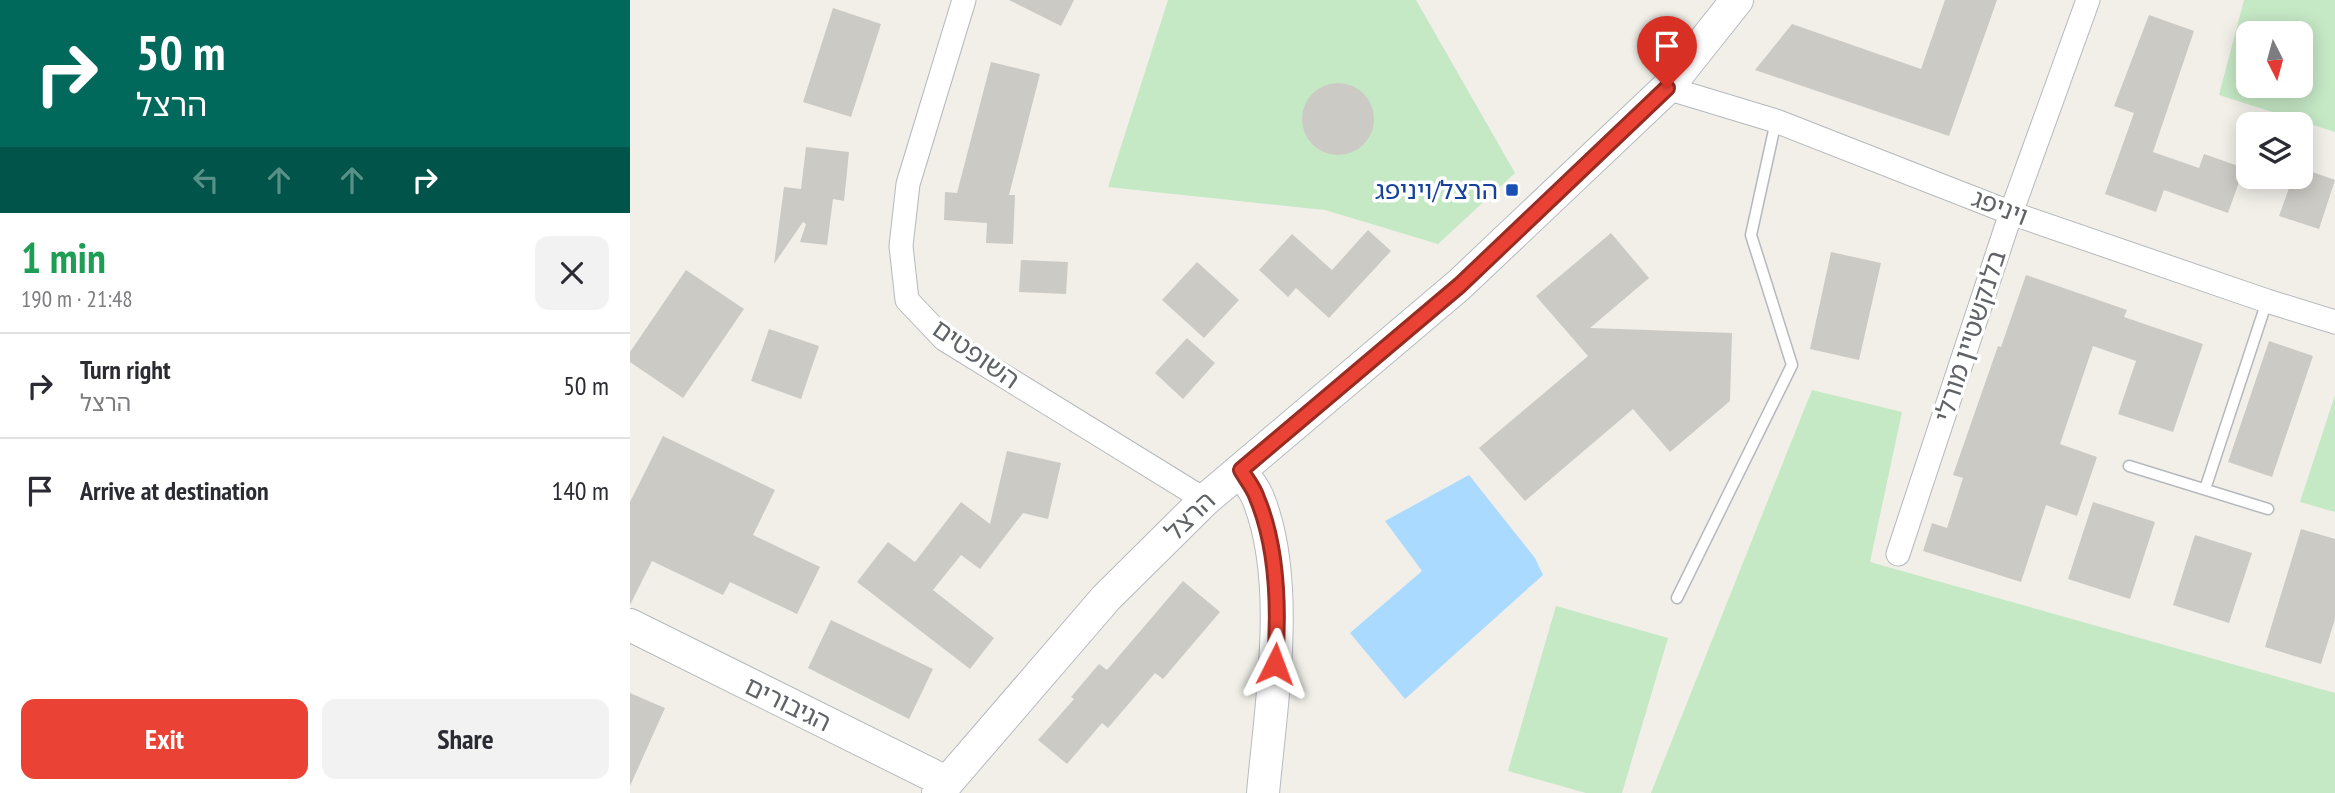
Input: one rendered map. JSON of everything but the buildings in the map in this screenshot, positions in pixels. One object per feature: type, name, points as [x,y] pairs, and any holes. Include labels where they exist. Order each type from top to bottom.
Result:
[{"type":"street","name":"השופטים","points":[[964,0],[908,184],[901,246],[906,300],[944,339],[1205,500]]},
{"type":"street","name":"הרצל","points":[[942,787],[1106,597],[1205,500],[1460,285],[1667,88],[1737,0]]},
{"type":"street","name":"בלנקשטיין מורלי","points":[[1898,554],[2011,213],[2088,0]]},
{"type":"street","name":"ויניפג","points":[[1667,88],[1776,121],[2011,213],[2335,322]]},
{"type":"street","points":[[1241,470],[1257,498],[1273,556],[1277,639],[1263,793]]},
{"type":"street","name":"הגיבורים","points":[[630,625],[942,787]]},
{"type":"lane","points":[[1677,598],[1792,365],[1751,235],[1776,121]]},
{"type":"lane","points":[[2205,489],[2267,301]]},
{"type":"lane","points":[[2129,466],[2268,509]]},
{"type":"green space","points":[[1168,0],[1416,0],[1515,173],[1438,244],[1325,210],[1108,187]]},
{"type":"green space","points":[[2244,0],[2335,0],[2335,132],[2313,125],[2313,112],[2272,112],[2219,95],[2236,30],[2236,98],[2314,98],[2314,21],[2238,21]]},
{"type":"green space","points":[[1812,390],[1902,412],[1870,562],[2335,693],[2335,793],[1651,793]]},
{"type":"green space","points":[[2335,395],[2335,512],[2300,502]]},
{"type":"green space","points":[[1556,606],[1668,638],[1622,793],[1586,793],[1508,771]]},
{"type":"water","points":[[1469,475],[1535,558],[1543,575],[1405,699],[1350,633],[1422,571],[1385,521]]},
{"type":"place","name":"הרצל/ויניפג","points":[[1512,190]]},
{"type":"route","points":[[1275,664],[1277,639],[1273,556],[1257,498],[1241,470],[1460,285],[1667,88]]}]
